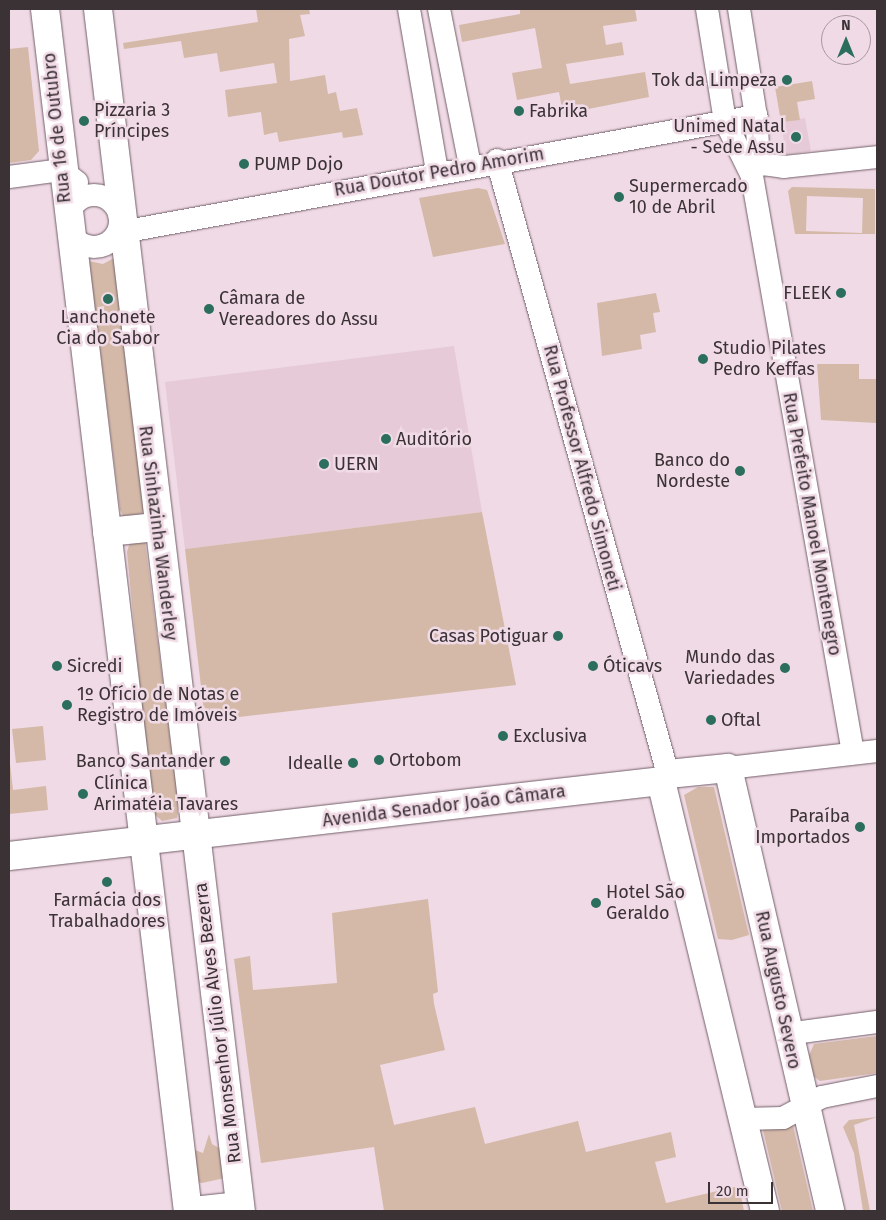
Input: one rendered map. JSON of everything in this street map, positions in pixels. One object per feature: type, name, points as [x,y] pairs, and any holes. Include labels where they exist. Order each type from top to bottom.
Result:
[{"type":"street","name":"Rua 16 de Outubro","points":[[45,9],[69,235]]},
{"type":"street","points":[[69,235],[78,242],[97,247],[115,237],[121,225],[98,9]]},
{"type":"street","points":[[409,9],[437,171]]},
{"type":"street","points":[[439,9],[470,165]]},
{"type":"street","name":"Rua Prefeito Manoel Montenegro","points":[[706,9],[725,121],[752,176],[853,754]]},
{"type":"street","name":"Rua Prefeito Manoel Montenegro","points":[[739,9],[756,116],[758,147],[752,176]]},
{"type":"street","name":"Rua Doutor Pedro Amorim","points":[[121,225],[756,116]]},
{"type":"street","points":[[758,147],[763,164],[784,167],[877,157]]},
{"type":"street","name":"Rua Professor Alfredo Simoneti","points":[[498,160],[665,778]]},
{"type":"street","points":[[9,177],[61,170],[93,194],[113,202],[121,225]]},
{"type":"street","points":[[752,176],[877,171]]},
{"type":"street","points":[[93,194],[74,204],[69,235],[107,532],[188,1211]]},
{"type":"street","name":"Rua Sinhazinha Wanderley","points":[[121,225],[196,834]]},
{"type":"street","points":[[107,532],[157,527]]},
{"type":"street","name":"Avenida Senador João Câmara","points":[[9,856],[877,751]]},
{"type":"street","name":"Rua Augusto Severo","points":[[728,768],[803,1104],[830,1211]]},
{"type":"street","points":[[665,778],[765,1211]]},
{"type":"street","name":"Rua Monsenhor Júlio Alves Bezerra","points":[[196,834],[241,1209]]},
{"type":"street","points":[[787,1034],[877,1022]]},
{"type":"street","points":[[743,1119],[783,1118],[803,1104],[877,1086]]},
{"type":"street","points":[[193,1211],[241,1209]]},
{"type":"shaded area","points":[[256,9],[309,9],[310,14],[300,15],[305,36],[289,39],[290,81],[325,75],[328,94],[336,92],[340,111],[357,108],[363,135],[343,138],[342,132],[279,142],[277,132],[264,135],[261,112],[228,117],[225,90],[277,83],[274,63],[220,72],[217,53],[184,58],[181,41],[124,49],[123,43],[258,22]]},
{"type":"shaded area","points":[[520,9],[635,9],[637,21],[603,26],[606,45],[622,42],[624,55],[566,64],[570,84],[645,72],[649,97],[563,114],[559,92],[517,100],[512,73],[542,68],[535,28],[462,42],[459,25],[520,14]]},
{"type":"shaded area","points":[[28,47],[39,151],[31,160],[9,163],[9,49]]},
{"type":"shaded area","points":[[812,81],[815,99],[797,102],[800,120],[781,122],[775,87]]},
{"type":"shaded area","name":"Unimed Natal - Sede Assu","points":[[805,118],[811,151],[786,155],[781,122]]},
{"type":"shaded area","points":[[792,187],[875,189],[875,234],[795,234],[788,191]],"holes":[[[807,196],[863,198],[862,233],[806,231]]]},
{"type":"shaded area","points":[[478,188],[487,190],[505,244],[433,257],[419,198]]},
{"type":"shaded area","points":[[114,258],[144,508],[141,517],[124,518],[120,510],[89,261],[103,264]]},
{"type":"shaded area","points":[[656,293],[660,312],[653,313],[656,332],[640,335],[642,349],[602,356],[597,303]]},
{"type":"shaded area","name":"UERN","points":[[454,346],[482,512],[185,549],[165,382]]},
{"type":"shaded area","points":[[817,364],[859,364],[859,379],[877,379],[877,423],[821,420]]},
{"type":"shaded area","points":[[482,512],[516,685],[205,721],[185,549]]},
{"type":"shaded area","points":[[145,541],[179,807],[177,818],[162,821],[152,812],[127,552],[130,542]]},
{"type":"shaded area","points":[[43,726],[46,760],[16,763],[12,729]]},
{"type":"shaded area","points":[[10,764],[13,790],[46,786],[48,810],[9,814]]},
{"type":"shaded area","points":[[698,787],[714,787],[749,935],[732,940],[718,939],[684,795]]},
{"type":"shaded area","points":[[428,899],[438,992],[433,994],[434,1004],[445,1050],[380,1065],[394,1125],[475,1107],[485,1144],[578,1121],[586,1152],[671,1132],[676,1157],[655,1162],[666,1203],[739,1186],[744,1211],[384,1211],[374,1147],[261,1163],[234,959],[250,956],[253,990],[337,983],[332,913]]},
{"type":"shaded area","points":[[877,1036],[877,1073],[820,1081],[813,1076],[808,1058],[814,1044]]},
{"type":"shaded area","points":[[877,1117],[854,1125],[870,1211],[863,1211],[854,1153],[843,1127],[849,1120]]},
{"type":"shaded area","points":[[792,1121],[813,1211],[782,1211],[762,1126]]},
{"type":"shaded area","points":[[209,1134],[212,1144],[228,1153],[225,1178],[202,1183],[195,1181],[187,1147],[203,1153]]},
{"type":"place","name":"Tok da Limpeza","points":[[787,80]]},
{"type":"place","name":"Fabrika","points":[[519,111]]},
{"type":"place","name":"Pizzaria 3 Príncipes","points":[[84,121]]},
{"type":"place","name":"Unimed Natal - Sede Assu","points":[[796,137]]},
{"type":"place","name":"PUMP Dojo","points":[[244,164]]},
{"type":"place","name":"Supermercado 10 de Abril","points":[[619,197]]},
{"type":"place","name":"FLEEK","points":[[841,293]]},
{"type":"place","name":"Lanchonete Cia do Sabor","points":[[108,299]]},
{"type":"place","name":"Câmara de Vereadores do Assu","points":[[209,309]]},
{"type":"place","name":"Studio Pilates Pedro Keffas","points":[[703,359]]},
{"type":"place","name":"Auditório","points":[[386,439]]},
{"type":"place","name":"UERN","points":[[324,464]]},
{"type":"place","name":"Banco do Nordeste","points":[[740,471]]},
{"type":"place","name":"Casas Potiguar","points":[[558,636]]},
{"type":"place","name":"Sicredi","points":[[57,666]]},
{"type":"place","name":"Óticavs","points":[[593,666]]},
{"type":"place","name":"Mundo das Variedades","points":[[785,668]]},
{"type":"place","name":"1º Ofício de Notas e Registro de Imóveis","points":[[67,705]]},
{"type":"place","name":"Oftal","points":[[711,720]]},
{"type":"place","name":"Exclusiva","points":[[503,736]]},
{"type":"place","name":"Ortobom","points":[[379,760]]},
{"type":"place","name":"Banco Santander","points":[[225,761]]},
{"type":"place","name":"Idealle","points":[[353,763]]},
{"type":"place","name":"Clínica Arimatéia Tavares","points":[[83,794]]},
{"type":"place","name":"Paraíba Importados","points":[[860,827]]},
{"type":"place","name":"Farmácia dos Trabalhadores","points":[[107,882]]},
{"type":"place","name":"Hotel São Geraldo","points":[[596,903]]}]
